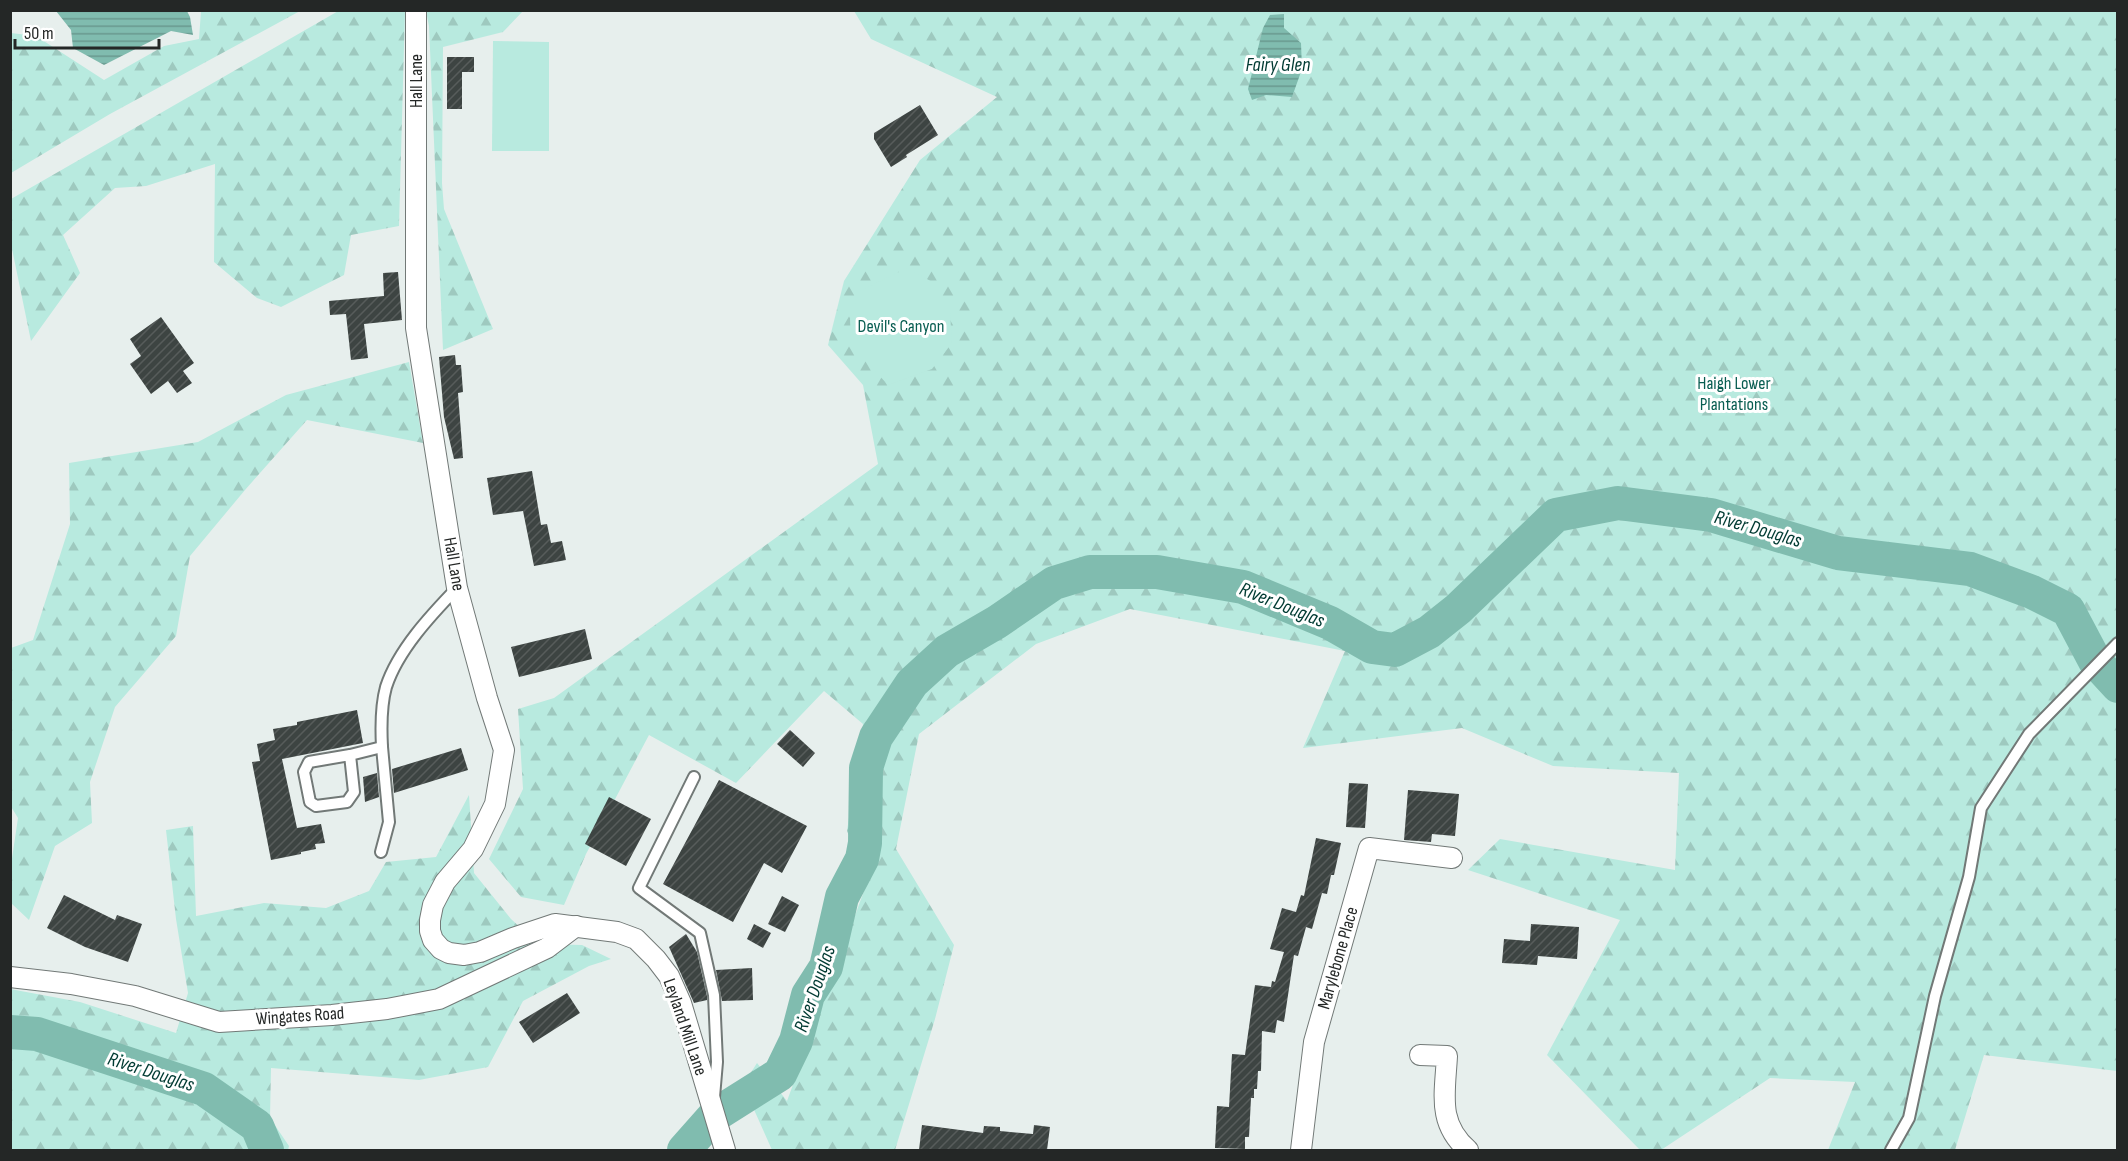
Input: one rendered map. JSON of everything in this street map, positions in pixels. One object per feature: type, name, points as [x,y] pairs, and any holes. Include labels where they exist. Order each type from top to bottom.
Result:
[{"type":"street","name":"Hall Lane","points":[[416,10],[416,328],[457,588],[487,698],[504,750],[495,804],[473,849],[446,882],[433,905],[430,931],[441,949],[449,953],[464,955],[480,952],[555,924],[576,926]]},
{"type":"street","name":"Marylebone Place","points":[[1301,1150],[1314,1042],[1369,848],[1452,858]]},
{"type":"street","name":"Wingates Road","points":[[10,977],[71,984],[135,996],[219,1022],[332,1015],[387,1009],[439,999],[547,948],[576,926]]},
{"type":"street","name":"Leyland Mill Lane","points":[[576,926],[617,932],[636,939],[656,958],[669,976],[681,1003],[725,1150]]},
{"type":"street","points":[[1420,1055],[1447,1056],[1445,1118],[1455,1137],[1468,1150]]},
{"type":"lane","points":[[381,852],[389,822],[381,730],[386,688],[429,617],[457,588]]},
{"type":"lane","points":[[1891,1150],[1909,1118],[1935,996],[1970,877],[1981,808],[2029,734],[2118,643]]},
{"type":"lane","points":[[350,755],[354,792],[347,802],[316,806],[310,802],[304,772],[309,762],[382,747]]},
{"type":"lane","points":[[694,777],[639,888],[700,933],[714,995],[717,1062],[716,1118]]},
{"type":"green space","points":[[340,10],[405,11],[399,226],[351,235],[344,275],[281,307],[257,298],[214,262],[215,164],[146,186],[115,188],[63,235],[80,273],[31,341],[11,244],[11,199]]},
{"type":"green space","points":[[201,11],[300,11],[110,114],[11,173],[11,33],[36,36],[104,80],[164,46],[199,39]]},
{"type":"green space","points":[[426,11],[523,11],[503,32],[443,47],[442,183],[444,209],[493,329],[443,350],[429,26]]},
{"type":"green space","name":"Haigh Lower Plantations","points":[[854,11],[2117,11],[2117,1071],[1984,1055],[1955,1150],[1828,1150],[1855,1082],[1770,1078],[1661,1150],[1640,1150],[1547,1055],[1620,920],[1468,870],[1500,839],[1675,870],[1679,773],[1553,766],[1462,728],[1303,748],[1345,651],[1130,609],[1036,644],[919,734],[896,849],[954,945],[935,1019],[895,1150],[772,1150],[743,1085],[757,1063],[787,1101],[868,880],[847,831],[863,724],[824,691],[736,783],[649,735],[586,854],[564,905],[521,897],[489,859],[523,789],[518,709],[554,698],[878,464],[863,385],[828,345],[844,281],[920,160],[997,97],[871,39]]},
{"type":"green space","points":[[493,41],[549,42],[549,151],[492,151]]},
{"type":"green space","name":"Devil's Canyon","points":[[907,268],[936,284],[950,312],[952,343],[932,369],[888,385],[851,345],[850,319],[860,291]]},
{"type":"green space","points":[[409,362],[423,443],[307,420],[190,556],[176,636],[115,707],[90,782],[92,823],[55,846],[29,920],[11,903],[11,865],[18,818],[10,805],[11,648],[33,640],[70,524],[69,463],[198,442],[286,395]]},
{"type":"green space","points":[[469,795],[474,873],[511,919],[538,944],[582,945],[611,959],[589,966],[523,1001],[488,1067],[419,1080],[271,1068],[270,1118],[289,1146],[288,1150],[11,1150],[10,989],[80,1002],[176,1033],[188,993],[176,919],[166,830],[193,826],[196,916],[264,903],[326,908],[369,891],[386,862],[436,857]]},
{"type":"water","points":[[56,11],[187,11],[193,35],[171,31],[104,65],[73,48],[71,30]]},
{"type":"water","name":"Fairy Glen","points":[[1284,14],[1284,28],[1301,43],[1302,69],[1292,97],[1266,95],[1252,100],[1248,89],[1263,28],[1270,15]]},
{"type":"building","points":[[447,57],[474,57],[474,72],[462,72],[462,109],[447,109]]},
{"type":"building","points":[[920,105],[938,135],[891,167],[874,139],[874,133]]},
{"type":"building","points":[[398,272],[402,320],[364,324],[368,358],[351,360],[346,314],[330,315],[329,301],[384,296],[383,273]]},
{"type":"building","points":[[161,317],[194,363],[183,371],[192,383],[177,393],[168,381],[151,394],[130,364],[141,356],[130,339]]},
{"type":"building","points":[[455,355],[456,365],[461,365],[463,392],[458,393],[463,458],[454,459],[444,417],[439,357]]},
{"type":"building","points":[[532,471],[541,525],[547,524],[551,543],[562,541],[566,560],[534,566],[523,511],[493,515],[487,478]]},
{"type":"building","points":[[585,629],[592,659],[519,677],[511,647]]},
{"type":"building","points":[[357,710],[363,743],[282,759],[297,828],[321,824],[325,843],[315,844],[316,849],[301,852],[301,854],[271,860],[252,762],[260,761],[257,744],[275,740],[273,729]]},
{"type":"building","points":[[790,730],[815,753],[803,767],[777,744]]},
{"type":"building","points":[[461,748],[468,770],[394,793],[392,769]]},
{"type":"building","points":[[377,773],[379,797],[365,802],[363,777]]},
{"type":"building","points":[[719,780],[807,826],[782,873],[764,863],[733,922],[663,884]]},
{"type":"building","points":[[1349,783],[1368,784],[1365,828],[1346,827]]},
{"type":"building","points":[[1408,790],[1459,794],[1455,836],[1432,834],[1431,842],[1404,840]]},
{"type":"building","points":[[609,797],[651,819],[626,866],[585,844]]},
{"type":"building","points":[[1316,838],[1341,843],[1334,875],[1331,875],[1327,894],[1322,893],[1312,929],[1306,927],[1298,956],[1294,955],[1284,1022],[1277,1020],[1275,1033],[1262,1031],[1261,1071],[1258,1071],[1254,1098],[1251,1098],[1249,1137],[1245,1137],[1245,1149],[1215,1148],[1217,1106],[1229,1107],[1232,1054],[1245,1055],[1255,985],[1271,987],[1272,981],[1275,982],[1284,952],[1270,949],[1282,908],[1296,912],[1301,895],[1304,896]]},
{"type":"building","points":[[64,895],[115,920],[117,915],[142,924],[128,962],[85,947],[47,928]]},
{"type":"building","points":[[782,896],[799,905],[785,932],[768,924]]},
{"type":"building","points":[[754,924],[771,933],[763,948],[747,939]]},
{"type":"building","points":[[1531,924],[1579,927],[1577,959],[1538,956],[1537,965],[1502,963],[1504,939],[1530,941]]},
{"type":"building","points":[[686,934],[697,952],[707,996],[707,1000],[694,1003],[669,947]]},
{"type":"building","points":[[752,968],[753,1000],[722,1001],[716,970]]},
{"type":"building","points":[[567,993],[580,1013],[533,1043],[519,1022]]},
{"type":"building","points":[[922,1125],[983,1133],[984,1126],[1000,1127],[1000,1131],[1033,1134],[1034,1125],[1050,1127],[1047,1150],[919,1150]]},
{"type":"waterway","name":"River Douglas","points":[[684,1150],[715,1115],[780,1074],[796,1041],[808,995],[826,967],[842,897],[862,859],[865,843],[866,768],[876,737],[912,683],[947,651],[997,622],[1054,583],[1090,572],[1157,572],[1243,587],[1330,623],[1372,647],[1395,650],[1429,632],[1458,609],[1556,515],[1618,503],[1711,515],[1838,553],[1970,569],[2032,592],[2068,610],[2095,661],[2118,686]]},
{"type":"waterway","name":"River Douglas","points":[[10,1032],[37,1034],[204,1089],[257,1126],[267,1150]]}]
